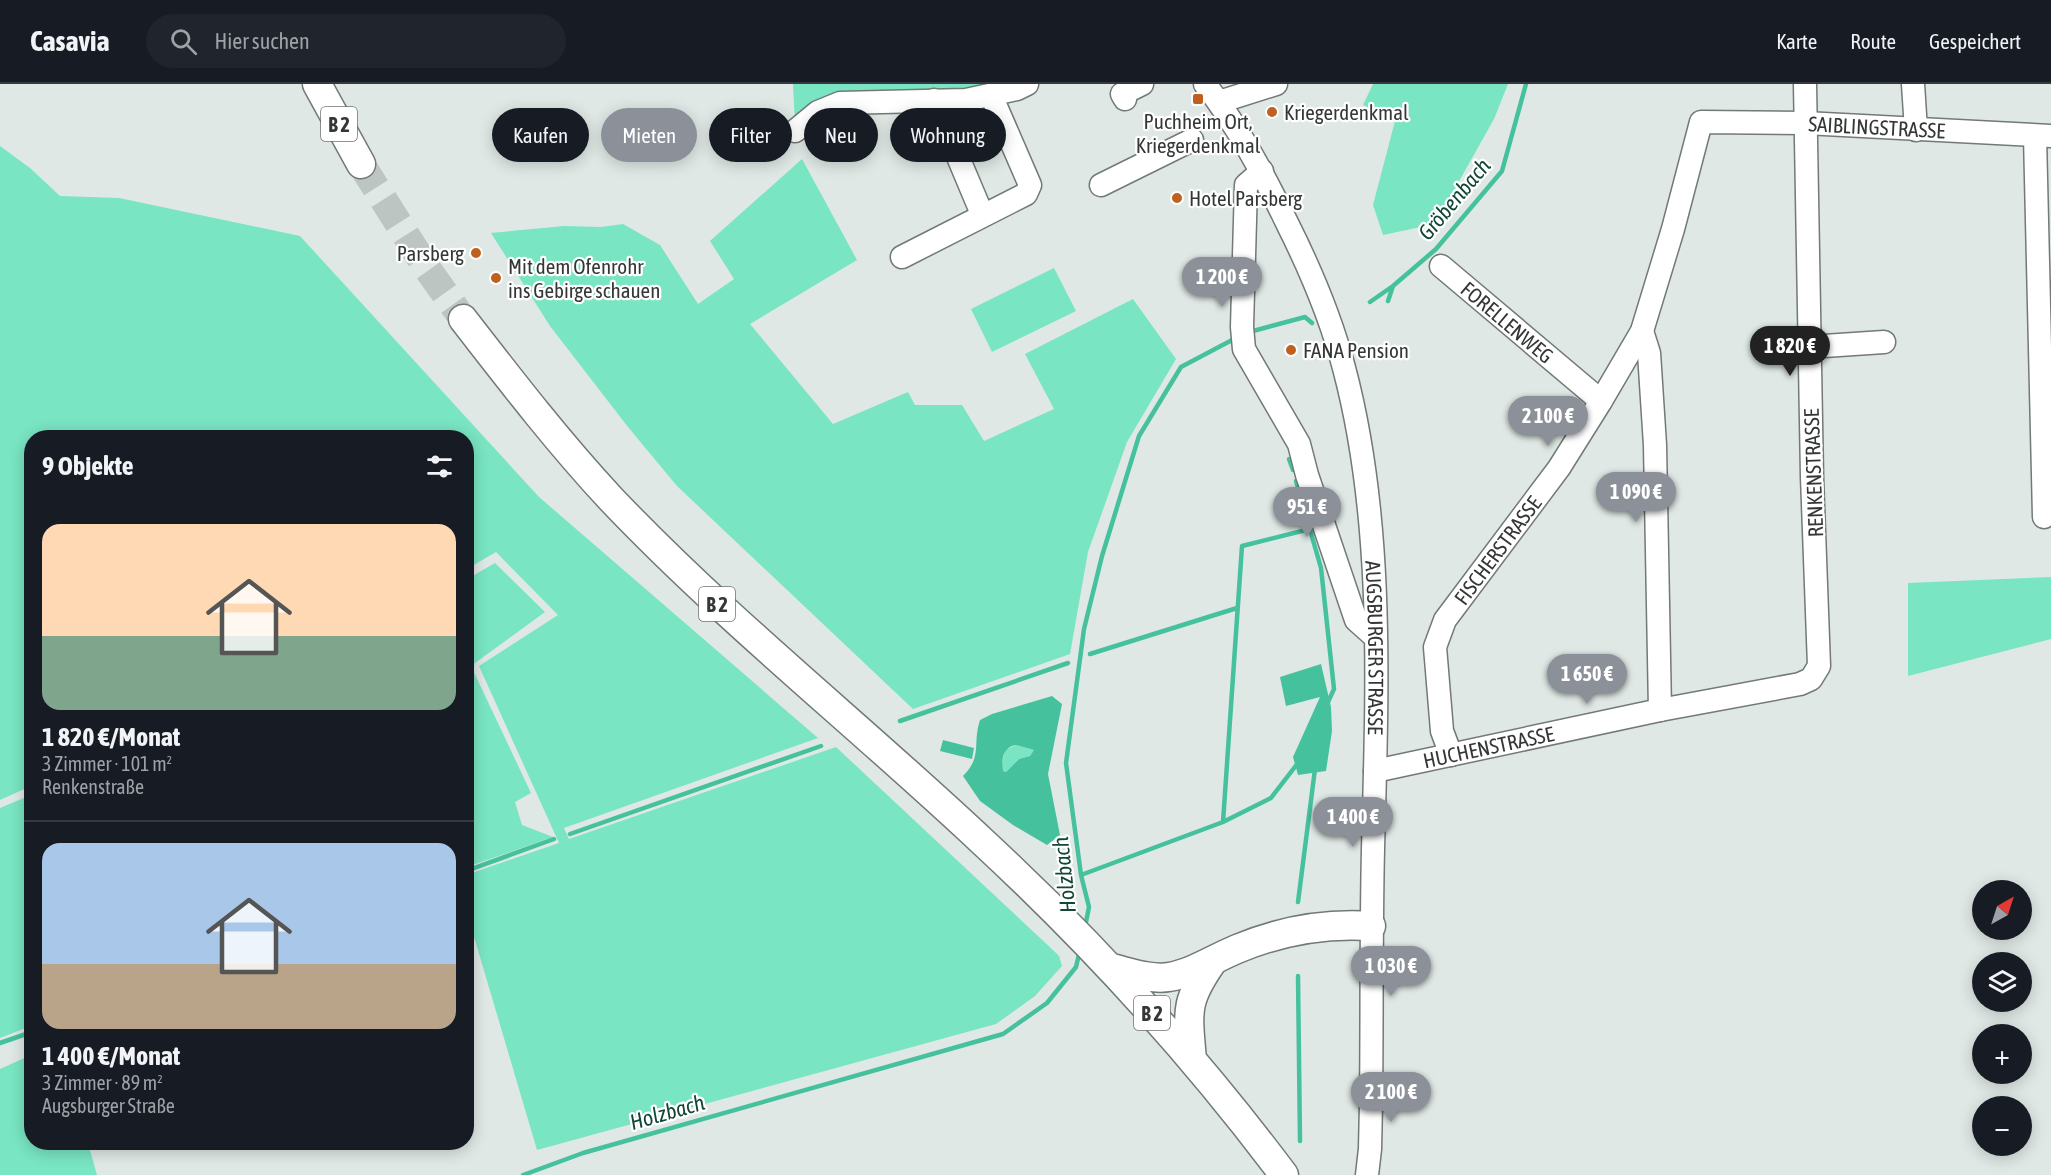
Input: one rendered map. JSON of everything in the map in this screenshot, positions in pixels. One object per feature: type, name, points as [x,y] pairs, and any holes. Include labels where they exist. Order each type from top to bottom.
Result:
[{"type":"main road","name":"B 2","points":[[317,84],[361,164]]},
{"type":"main road","name":"B 2","points":[[463,319],[565,447],[663,551],[712,599],[981,840],[1105,962],[1162,1024],[1251,1131],[1284,1175]]},
{"type":"main road","points":[[1105,962],[1147,976],[1168,977],[1262,940],[1319,926],[1371,926]]},
{"type":"main road","points":[[1192,1060],[1189,1015],[1192,996],[1213,961]]},
{"type":"street","points":[[795,131],[818,111],[840,103],[966,100],[1017,89],[1027,84]]},
{"type":"street","name":"AUGSBURGER STRASSE","points":[[1205,84],[1219,102],[1262,171],[1315,280],[1344,367],[1358,433],[1371,530],[1375,637],[1371,1104],[1367,1175]]},
{"type":"street","points":[[1219,102],[1276,84]]},
{"type":"street","name":"RENKENSTRASSE","points":[[1805,84],[1809,347],[1819,666],[1811,679]]},
{"type":"street","points":[[1913,84],[1916,130]]},
{"type":"street","points":[[902,257],[982,214],[1026,194],[1030,185],[991,95]]},
{"type":"street","points":[[934,100],[982,214]]},
{"type":"street","name":"SAIBLINGSTRASSE","points":[[1701,122],[1805,123],[2043,136]]},
{"type":"street","name":"FISCHERSTRASSE","points":[[1451,755],[1442,731],[1435,647],[1439,632],[1445,620],[1558,468],[1642,331],[1673,229],[1701,122]]},
{"type":"street","points":[[2043,136],[2044,517]]},
{"type":"street","points":[[1101,185],[1153,155],[1192,140]]},
{"type":"street","points":[[1262,171],[1246,185],[1242,327],[1245,349],[1299,444],[1307,475],[1356,620],[1375,637]]},
{"type":"street","name":"FORELLENWEG","points":[[1441,266],[1601,401]]},
{"type":"street","points":[[1642,331],[1649,352],[1655,445],[1660,710]]},
{"type":"street","points":[[1809,347],[1884,342]]},
{"type":"street","name":"HUCHENSTRASSE","points":[[1375,771],[1660,710],[1800,684],[1811,679]]},
{"type":"shaded area","points":[[793,84],[988,84],[972,89],[930,92],[865,108],[804,108],[804,123],[795,125]]},
{"type":"shaded area","points":[[1373,84],[1508,84],[1494,119],[1435,224],[1383,235],[1373,205],[1395,121],[1363,105]]},
{"type":"shaded area","points":[[0,146],[30,168],[60,196],[119,198],[300,236],[539,497],[818,738],[564,828],[569,839],[836,747],[1054,951],[1059,956],[1062,966],[1035,996],[996,1024],[537,1150],[474,937],[474,872],[559,843],[479,666],[558,615],[496,552],[474,565],[474,430],[24,430],[24,789],[0,800]]},
{"type":"shaded area","points":[[802,159],[857,260],[750,324],[833,424],[908,392],[915,405],[962,405],[984,441],[1054,409],[1025,354],[1133,299],[1176,359],[1127,442],[1088,552],[1070,654],[913,709],[677,486],[550,326],[491,233],[564,226],[601,227],[623,224],[660,245],[698,304],[734,279],[710,241]]},
{"type":"shaded area","points":[[1054,268],[1076,311],[992,352],[971,309]]},
{"type":"shaded area","points":[[495,563],[545,612],[474,664],[474,575]]},
{"type":"shaded area","points":[[2051,577],[2051,639],[1908,676],[1908,583]]},
{"type":"shaded area","points":[[1321,664],[1331,707],[1332,731],[1326,771],[1298,775],[1293,757],[1320,697],[1286,706],[1280,677]]},
{"type":"shaded area","points":[[474,672],[531,793],[515,802],[522,825],[553,837],[474,865]]},
{"type":"shaded area","points":[[1052,696],[1062,704],[1048,774],[1060,835],[1047,845],[1013,825],[980,801],[963,776],[975,756],[980,720],[992,714]],"holes":[[[1016,745],[1034,750],[1030,756],[1019,759],[1006,772],[1003,771],[1002,762],[1008,748]]]},
{"type":"shaded area","points":[[943,740],[974,748],[972,759],[940,751]]},
{"type":"shaded area","points":[[1016,745],[1034,750],[1030,756],[1019,759],[1006,772],[1002,771],[1005,750]]},
{"type":"shaded area","points":[[24,798],[24,1029],[0,1038],[0,808]]},
{"type":"shaded area","points":[[24,1058],[24,1150],[90,1150],[97,1175],[0,1175],[0,1069]]},
{"type":"waterway","name":"Gröbenbach","points":[[1370,302],[1393,286],[1436,249],[1502,171],[1526,84]]},
{"type":"waterway","points":[[1388,301],[1393,286]]},
{"type":"waterway","name":"Holzbach","points":[[1253,331],[1305,317],[1312,323]]},
{"type":"waterway","name":"Holzbach","points":[[1085,927],[1089,907],[1081,875],[1066,763],[1084,629],[1102,556],[1139,436],[1181,367],[1234,339]]},
{"type":"waterway","points":[[1289,459],[1293,470]]},
{"type":"waterway","points":[[1296,481],[1321,568],[1334,689],[1328,702]]},
{"type":"waterway","points":[[1223,822],[1242,546],[1310,529]]},
{"type":"waterway","points":[[1090,654],[1237,608]]},
{"type":"waterway","points":[[900,721],[1068,663]]},
{"type":"waterway","points":[[570,834],[821,746]]},
{"type":"waterway","points":[[1081,875],[1223,822],[1271,798],[1298,763]]},
{"type":"waterway","points":[[1298,902],[1315,769]]},
{"type":"waterway","points":[[474,868],[554,839]]},
{"type":"waterway","name":"Holzbach","points":[[523,1175],[583,1153],[1003,1034],[1047,1003],[1076,967],[1080,950]]},
{"type":"waterway","points":[[1298,976],[1300,1141]]},
{"type":"waterway","points":[[0,1043],[24,1035]]},
{"type":"tunnel","points":[[361,164],[426,267],[463,319]]},
{"type":"place","name":"Puchheim Ort, Kriegerdenkmal","points":[[1198,99]]},
{"type":"place","name":"Kriegerdenkmal","points":[[1272,112]]},
{"type":"place","name":"Hotel Parsberg","points":[[1177,198]]},
{"type":"place","name":"Parsberg","points":[[476,253]]},
{"type":"place","name":"Mit dem Ofenrohr ins Gebirge schauen","points":[[496,278]]},
{"type":"place","name":"FANA Pension","points":[[1291,350]]}]
